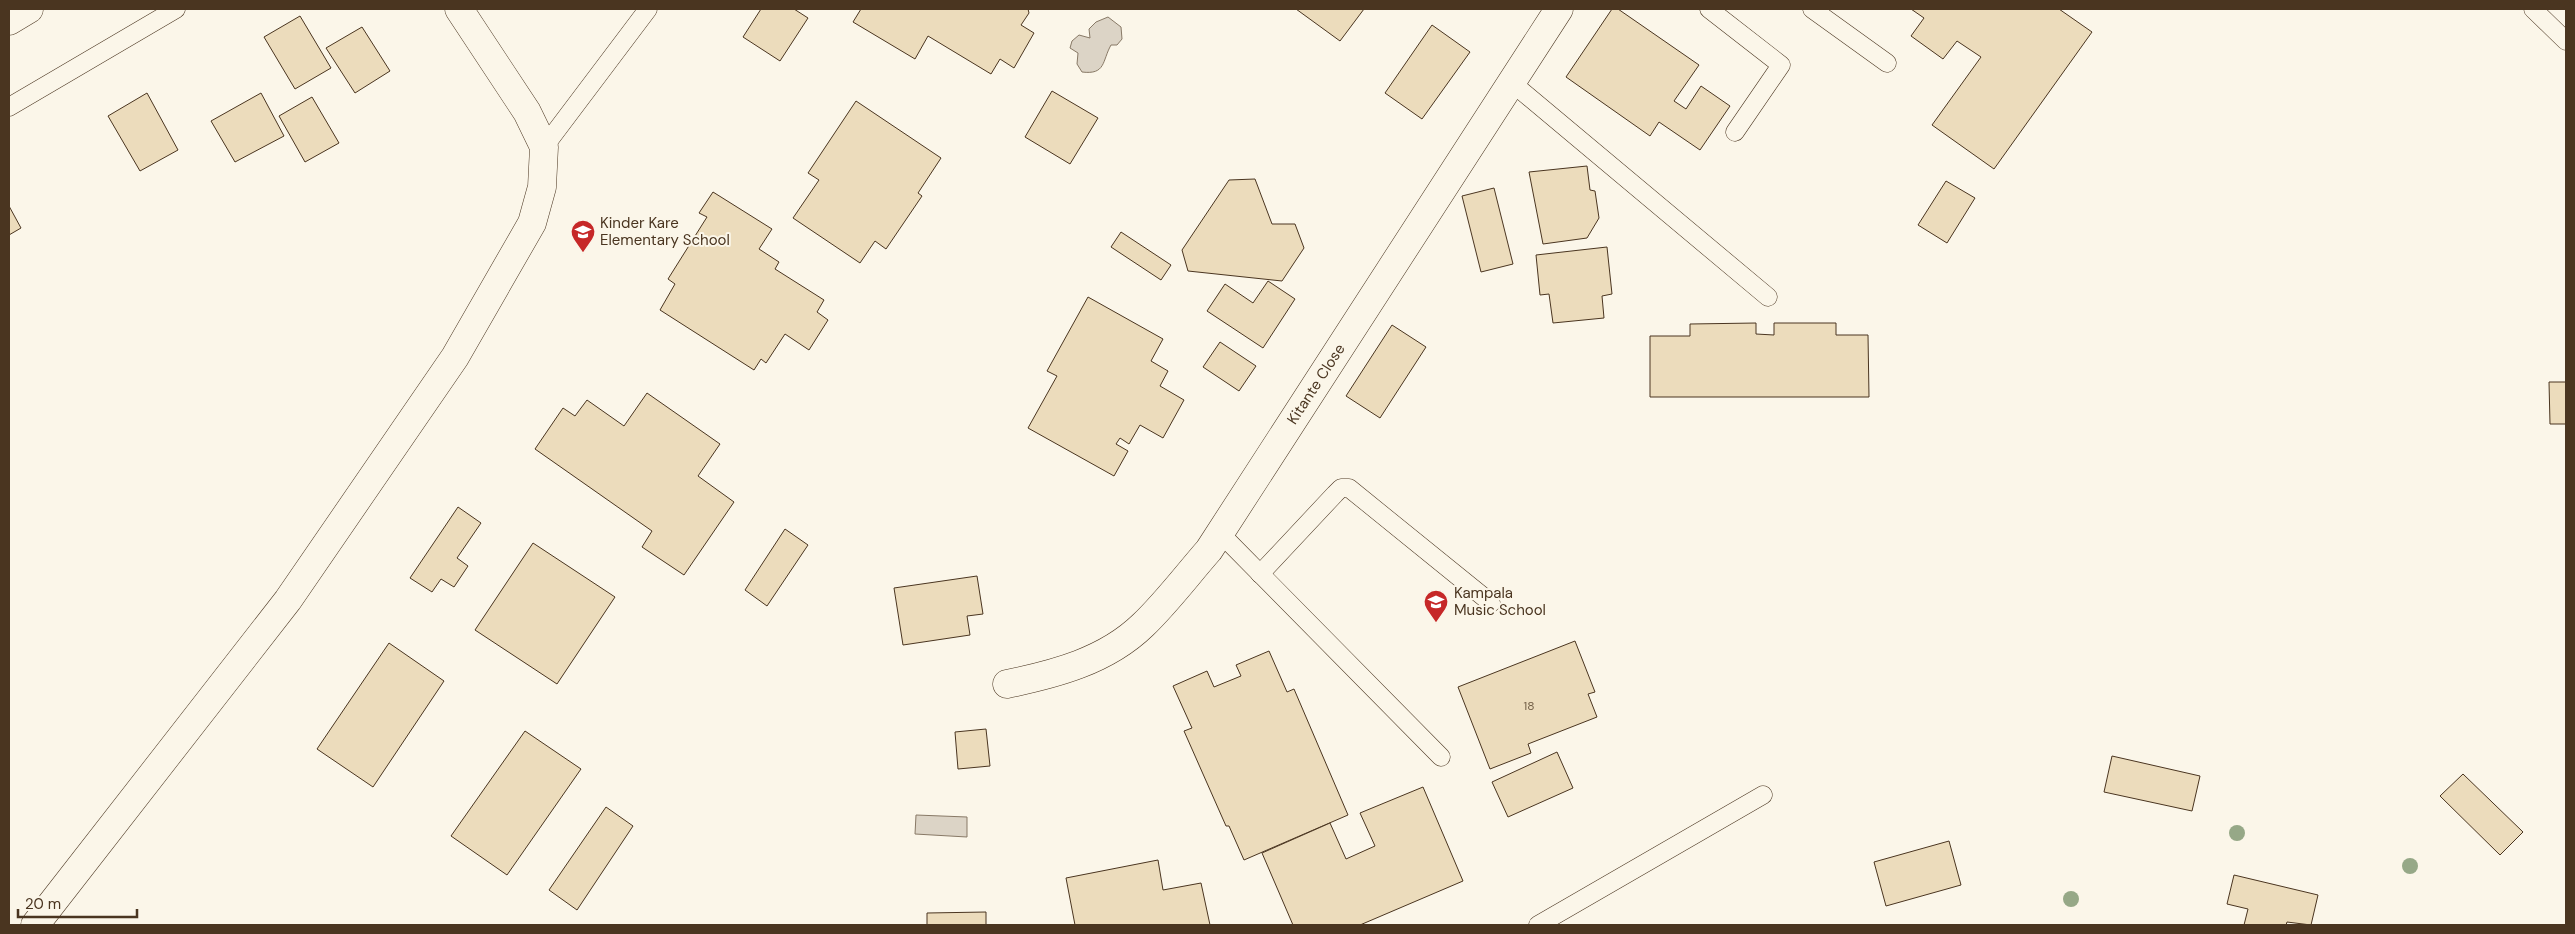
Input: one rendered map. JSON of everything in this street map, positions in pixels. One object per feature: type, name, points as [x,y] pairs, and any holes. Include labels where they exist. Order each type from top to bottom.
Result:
[{"type":"street","points":[[9,20],[29,9]]},
{"type":"street","points":[[35,925],[288,600],[455,357],[532,223],[542,187],[544,147],[527,112],[459,9]]},
{"type":"street","name":"Kitante Close","points":[[1007,684],[1048,676],[1109,651],[1142,626],[1209,550],[1559,9]]},
{"type":"lane","points":[[9,107],[176,9]]},
{"type":"lane","points":[[544,147],[648,9]]},
{"type":"lane","points":[[1709,9],[1781,65],[1735,132]]},
{"type":"lane","points":[[1812,9],[1887,63]]},
{"type":"lane","points":[[2533,9],[2566,41]]},
{"type":"lane","points":[[1510,82],[1768,296]]},
{"type":"lane","points":[[1260,574],[1335,494],[1342,488],[1349,488],[1491,603]]},
{"type":"lane","points":[[1220,533],[1441,757]]},
{"type":"lane","points":[[1538,925],[1763,795]]},
{"type":"shaded area","points":[[1108,17],[1121,27],[1122,39],[1117,45],[1111,45],[1099,69],[1082,72],[1077,64],[1078,53],[1070,48],[1072,41],[1079,35],[1090,38],[1089,29],[1096,22]]},
{"type":"shaded area","points":[[916,815],[967,817],[967,837],[915,834]]},
{"type":"building","points":[[761,9],[794,9],[808,18],[780,61],[743,37]]},
{"type":"building","points":[[861,9],[1028,9],[1029,13],[1021,25],[1034,33],[1014,68],[1000,59],[991,74],[928,36],[915,59],[853,22]]},
{"type":"building","points":[[1296,9],[1364,9],[1340,41]]},
{"type":"building","points":[[1612,9],[1618,9],[1699,65],[1674,101],[1686,109],[1701,86],[1730,106],[1700,150],[1659,122],[1650,136],[1566,77]]},
{"type":"building","points":[[1911,9],[2059,9],[2092,32],[1994,169],[1932,125],[1981,57],[1957,41],[1943,59],[1911,36],[1924,18]]},
{"type":"building","points":[[300,16],[331,68],[295,89],[264,37]]},
{"type":"building","points":[[1432,25],[1470,52],[1422,119],[1385,93]]},
{"type":"building","points":[[362,27],[390,71],[355,93],[326,48]]},
{"type":"building","points":[[1052,91],[1098,118],[1070,164],[1025,137]]},
{"type":"building","points":[[147,93],[178,150],[140,171],[108,116]]},
{"type":"building","points":[[261,93],[284,136],[235,162],[211,121]]},
{"type":"building","points":[[312,97],[339,143],[305,162],[279,116]]},
{"type":"building","points":[[856,101],[941,158],[918,193],[922,196],[886,249],[875,241],[860,263],[793,218],[819,180],[808,173]]},
{"type":"building","points":[[1587,166],[1590,190],[1595,191],[1599,218],[1587,238],[1543,244],[1529,172]]},
{"type":"building","points":[[1255,179],[1272,224],[1295,224],[1304,248],[1282,281],[1188,271],[1182,250],[1229,180]]},
{"type":"building","points":[[1946,181],[1975,198],[1947,243],[1918,225]]},
{"type":"building","points":[[1494,188],[1513,264],[1481,272],[1462,196]]},
{"type":"building","points":[[713,192],[772,229],[759,249],[779,262],[775,269],[824,300],[817,312],[828,320],[809,350],[785,334],[766,363],[761,359],[754,370],[660,310],[675,284],[668,279],[707,217],[699,213]]},
{"type":"building","points":[[9,206],[21,228],[9,235]]},
{"type":"building","points":[[1121,232],[1171,265],[1161,280],[1111,247]]},
{"type":"building","points":[[1607,247],[1612,294],[1602,296],[1604,318],[1553,323],[1549,294],[1540,295],[1536,255]]},
{"type":"building","points":[[1268,281],[1295,299],[1263,348],[1207,311],[1225,284],[1253,303]]},
{"type":"building","points":[[1088,297],[1163,339],[1151,361],[1168,371],[1160,386],[1184,400],[1163,438],[1140,425],[1129,444],[1120,438],[1116,444],[1128,451],[1114,476],[1028,428],[1057,376],[1047,371]]},
{"type":"building","points":[[1756,323],[1756,334],[1774,335],[1774,323],[1836,323],[1836,335],[1868,335],[1869,397],[1650,397],[1650,336],[1690,336],[1690,324]]},
{"type":"building","points":[[1392,325],[1426,347],[1380,418],[1346,396]]},
{"type":"building","points":[[1220,342],[1256,366],[1239,391],[1203,367]]},
{"type":"building","points":[[2549,382],[2566,382],[2566,424],[2550,424]]},
{"type":"building","points":[[647,393],[720,444],[698,476],[734,502],[684,575],[642,547],[652,531],[535,449],[563,408],[575,416],[587,400],[624,426]]},
{"type":"building","points":[[458,507],[481,523],[457,558],[468,566],[454,587],[441,579],[432,592],[410,578]]},
{"type":"building","points":[[785,529],[808,545],[767,606],[745,590]]},
{"type":"building","points":[[533,543],[615,597],[557,684],[475,630]]},
{"type":"building","points":[[977,576],[983,614],[967,616],[970,635],[903,645],[894,588]]},
{"type":"building","points":[[1575,641],[1595,692],[1588,694],[1597,717],[1528,744],[1531,753],[1490,769],[1458,687]]},
{"type":"building","points":[[389,643],[444,681],[373,787],[317,749]]},
{"type":"building","points":[[1269,651],[1287,692],[1294,689],[1348,815],[1244,860],[1229,826],[1226,826],[1184,731],[1192,728],[1173,686],[1207,671],[1214,687],[1241,676],[1236,665]]},
{"type":"building","points":[[986,729],[990,766],[958,769],[955,732]]},
{"type":"building","points":[[525,731],[581,769],[507,875],[451,836]]},
{"type":"building","points":[[1557,752],[1573,788],[1508,817],[1492,782]]},
{"type":"building","points":[[2112,756],[2200,776],[2192,811],[2104,792]]},
{"type":"building","points":[[2463,774],[2523,832],[2500,855],[2440,796]]},
{"type":"building","points":[[1423,787],[1463,881],[1360,925],[1293,925],[1262,853],[1330,823],[1346,859],[1375,846],[1360,813]]},
{"type":"building","points":[[606,807],[633,826],[577,910],[549,890]]},
{"type":"building","points":[[1949,841],[1961,885],[1886,906],[1874,862]]},
{"type":"building","points":[[1158,860],[1163,890],[1201,883],[1210,925],[1075,925],[1066,878]]},
{"type":"building","points":[[2234,875],[2318,895],[2311,925],[2287,922],[2286,925],[2244,925],[2248,909],[2227,904]]},
{"type":"building","points":[[986,912],[986,925],[927,925],[927,913]]},
{"type":"place","name":"Kinder Kare Elementary School","points":[[583,253]]},
{"type":"place","name":"Kampala Music School","points":[[1436,623]]}]
